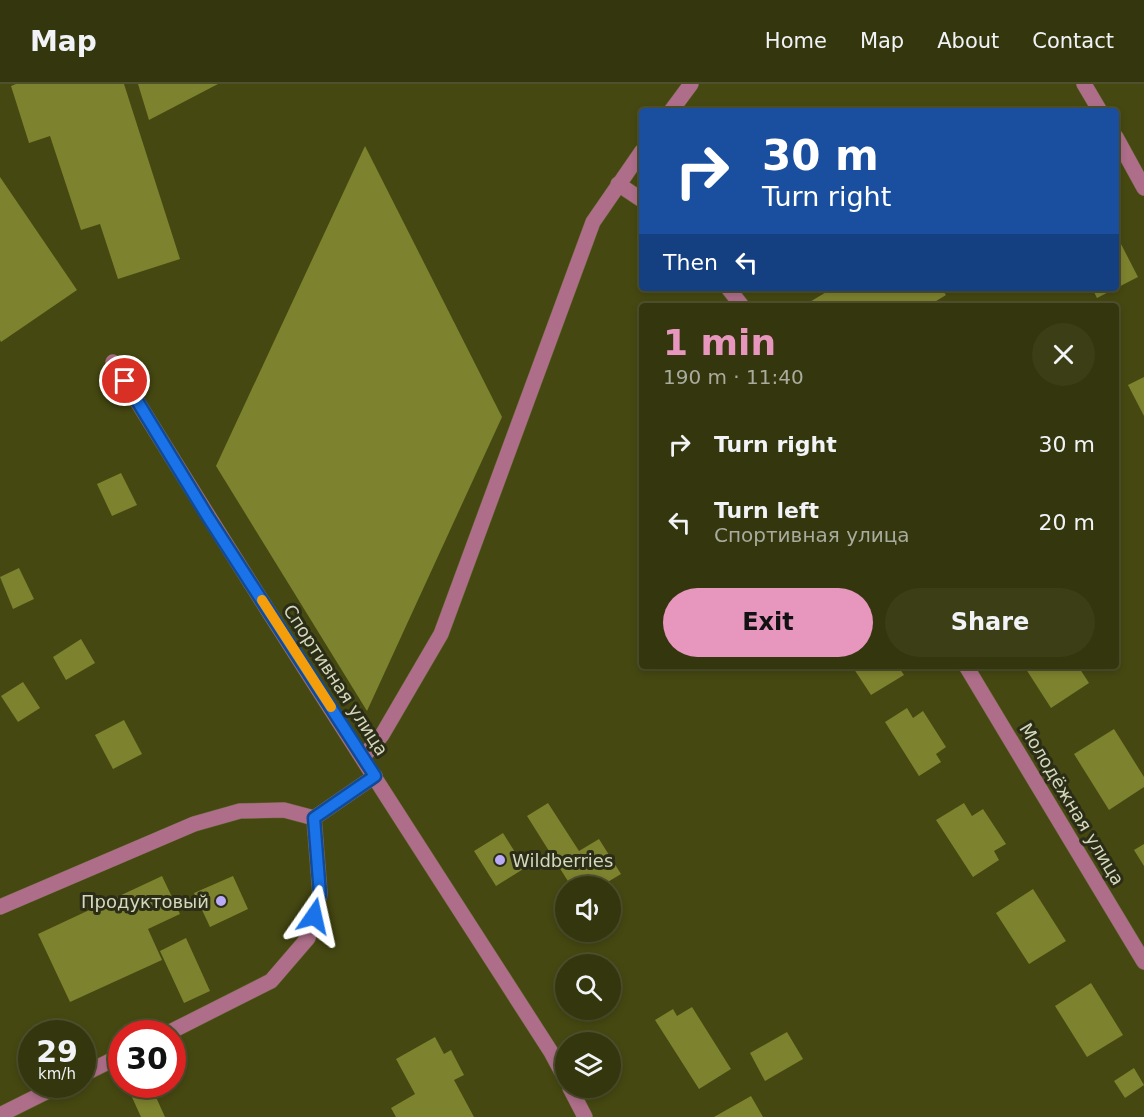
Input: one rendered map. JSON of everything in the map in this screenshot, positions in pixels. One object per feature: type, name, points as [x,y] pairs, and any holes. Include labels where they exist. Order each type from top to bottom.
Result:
[{"type":"street","points":[[673,108],[691,84]]},
{"type":"street","points":[[1084,84],[1098,108]]},
{"type":"street","points":[[1119,143],[1144,189]]},
{"type":"street","points":[[363,757],[382,735],[441,634],[593,222],[639,155]]},
{"type":"street","points":[[618,184],[639,198]]},
{"type":"street","points":[[730,291],[740,303]]},
{"type":"street","name":"Спортивная улица","points":[[113,362],[208,517],[363,757],[555,1062]]},
{"type":"street","name":"Молодёжная улица","points":[[968,669],[1144,962]]},
{"type":"street","points":[[0,907],[195,824],[240,811],[284,810],[314,818],[375,776]]},
{"type":"street","points":[[186,1024],[271,981],[308,938],[320,894],[314,818]]},
{"type":"street","points":[[0,1115],[34,1098]]},
{"type":"street","points":[[575,1098],[585,1117]]},
{"type":"building","points":[[16,84],[124,84],[180,259],[118,279],[100,224],[81,230],[50,136],[29,143],[11,86]]},
{"type":"building","points":[[138,84],[218,84],[149,120]]},
{"type":"building","points":[[365,146],[502,417],[367,711],[216,466]]},
{"type":"building","points":[[0,177],[77,290],[1,342],[0,340]]},
{"type":"building","points":[[1121,244],[1138,277],[1119,287],[1119,245]]},
{"type":"building","points":[[828,291],[943,291],[946,295],[933,303],[808,303]]},
{"type":"building","points":[[1094,291],[1111,291],[1097,298]]},
{"type":"building","points":[[1144,377],[1144,416],[1128,385]]},
{"type":"building","points":[[121,473],[137,505],[112,516],[97,484]]},
{"type":"building","points":[[19,568],[34,599],[13,609],[0,577]]},
{"type":"building","points":[[81,639],[95,663],[66,680],[53,657]]},
{"type":"building","points":[[854,669],[900,669],[904,675],[871,695]]},
{"type":"building","points":[[1026,669],[1080,669],[1089,683],[1051,708]]},
{"type":"building","points":[[23,682],[40,708],[18,722],[1,696]]},
{"type":"building","points":[[907,708],[913,718],[923,711],[946,747],[936,754],[941,762],[919,776],[885,722]]},
{"type":"building","points":[[124,720],[142,754],[113,769],[95,735]]},
{"type":"building","points":[[1114,729],[1144,777],[1144,787],[1109,810],[1074,754]]},
{"type":"building","points":[[548,803],[579,851],[599,839],[621,874],[618,876],[565,876],[527,816]]},
{"type":"building","points":[[964,803],[972,816],[983,809],[1006,844],[994,851],[999,860],[973,877],[936,820]]},
{"type":"building","name":"Wildberries","points":[[503,833],[525,868],[496,886],[474,851]]},
{"type":"building","points":[[1144,844],[1144,866],[1134,850]]},
{"type":"building","points":[[162,876],[180,914],[148,929],[162,960],[70,1002],[38,934]]},
{"type":"building","name":"Продуктовый","points":[[233,876],[248,909],[210,927],[194,893]]},
{"type":"building","points":[[1033,889],[1066,941],[1029,964],[996,913]]},
{"type":"building","points":[[186,938],[210,991],[184,1003],[160,951]]},
{"type":"building","points":[[1091,983],[1123,1035],[1087,1057],[1055,1006]]},
{"type":"building","points":[[692,1007],[731,1069],[699,1089],[655,1020],[673,1009],[677,1016]]},
{"type":"building","points":[[787,1032],[803,1059],[765,1081],[750,1053]]},
{"type":"building","points":[[435,1037],[444,1054],[451,1050],[464,1075],[454,1080],[474,1117],[396,1117],[391,1108],[415,1094],[396,1059]]},
{"type":"building","points":[[1134,1068],[1144,1085],[1125,1098],[1114,1081]]},
{"type":"building","points":[[751,1096],[763,1117],[714,1117]]},
{"type":"building","points":[[132,1098],[156,1098],[165,1117],[141,1117]]},
{"type":"slow traffic","points":[[262,600],[331,707]]},
{"type":"place","name":"Wildberries","points":[[500,860]]},
{"type":"place","name":"Продуктовый","points":[[221,901]]},
{"type":"route","points":[[125,381],[208,517],[375,776],[314,818],[320,894],[314,916]]}]
